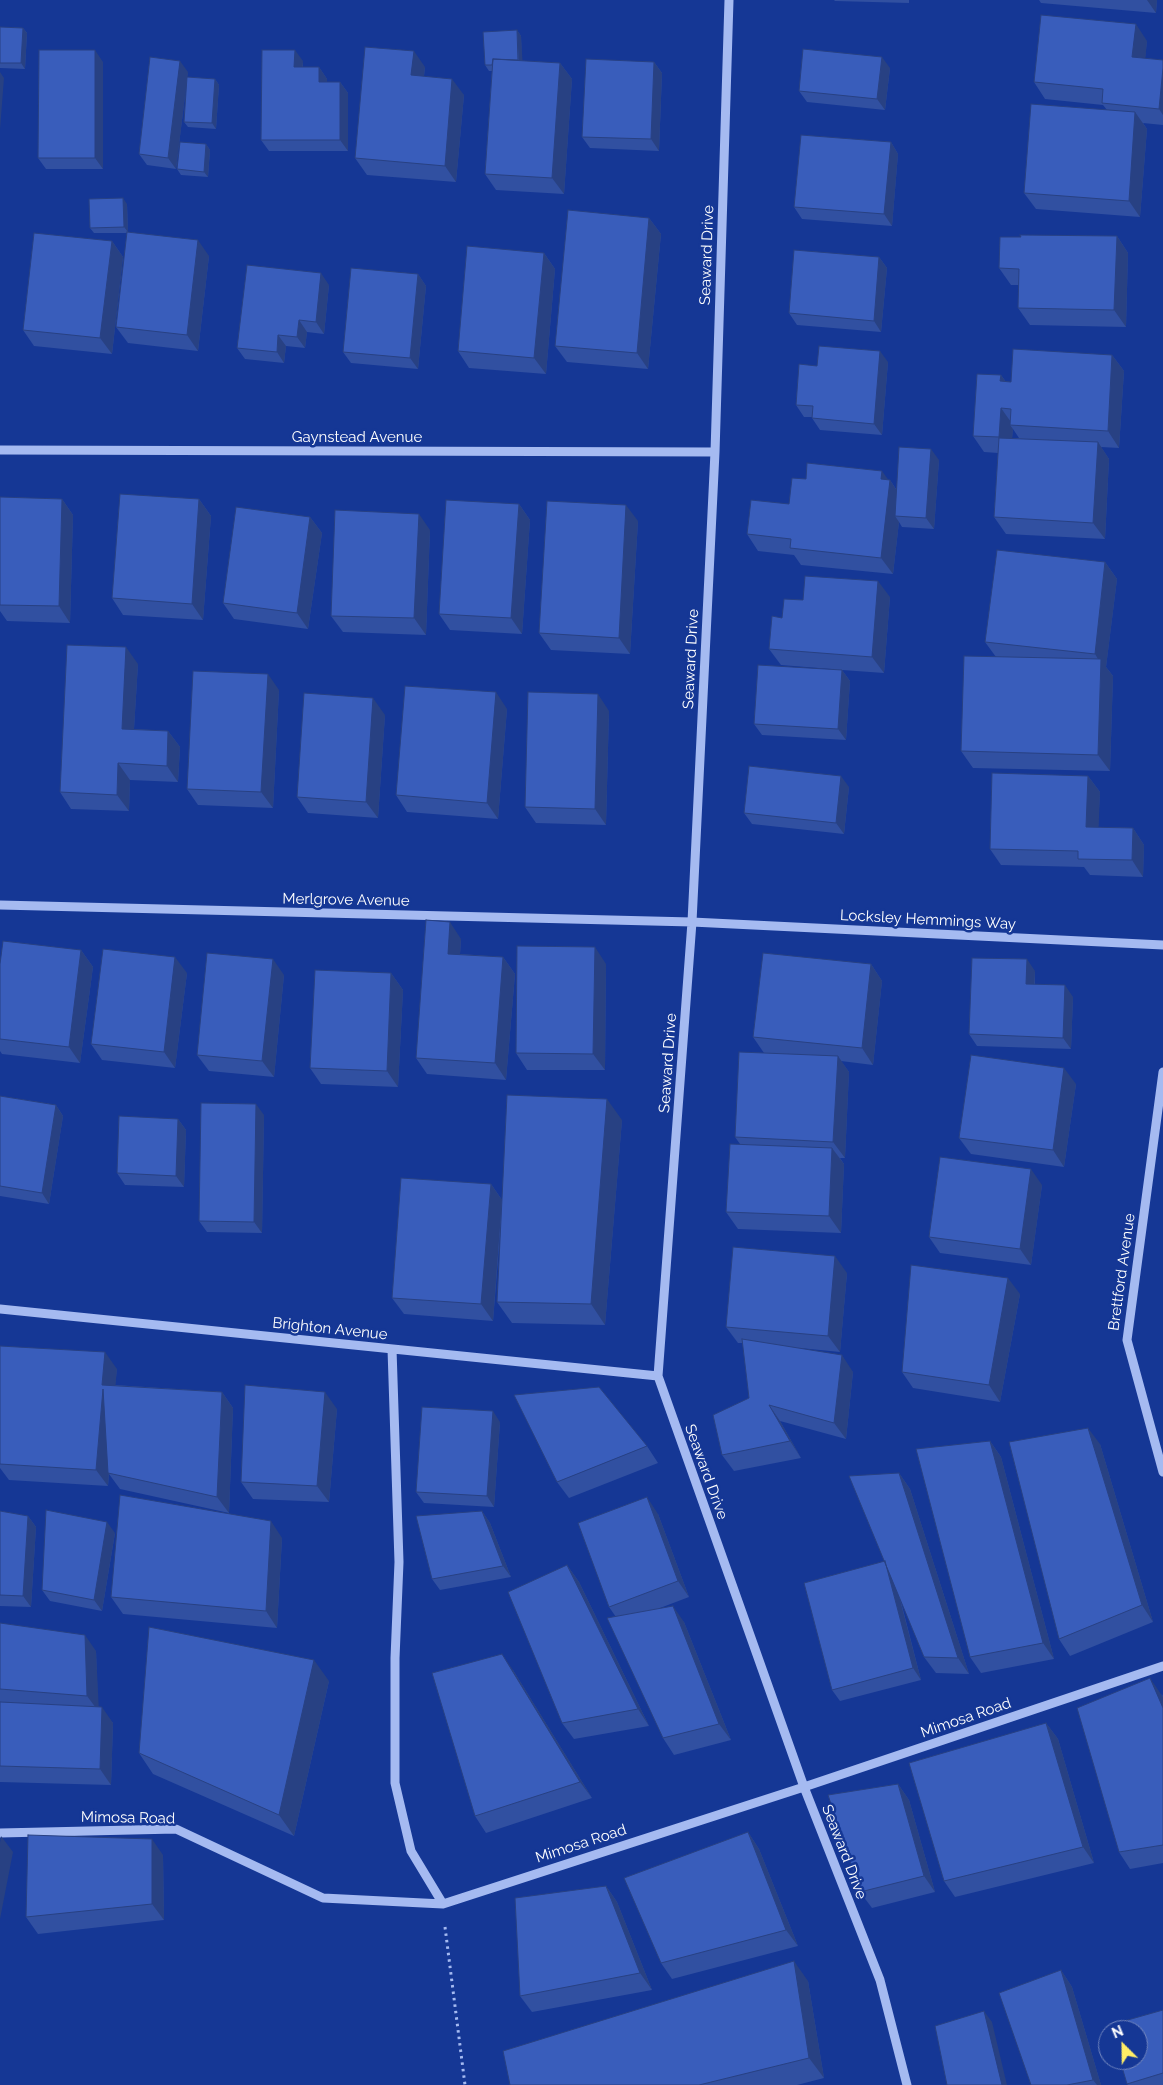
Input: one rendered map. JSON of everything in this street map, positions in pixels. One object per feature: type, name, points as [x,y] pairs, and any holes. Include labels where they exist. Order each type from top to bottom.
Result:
[{"type":"street","name":"Seaward Drive","points":[[729,0],[715,452],[692,922],[658,1376],[804,1786],[880,1980],[907,2085]]},
{"type":"street","name":"Gaynstead Avenue","points":[[0,450],[715,452]]},
{"type":"street","name":"Merlgrove Avenue","points":[[0,905],[692,922]]},
{"type":"street","name":"Locksley Hemmings Way","points":[[692,922],[1163,945]]},
{"type":"street","name":"Brettford Avenue","points":[[1163,1072],[1127,1340],[1163,1472]]},
{"type":"street","name":"Brighton Avenue","points":[[0,1309],[658,1376]]},
{"type":"street","points":[[392,1349],[399,1562],[395,1658],[395,1783],[411,1851],[442,1904]]},
{"type":"street","name":"Mimosa Road","points":[[0,1832],[176,1829],[323,1898],[442,1904],[1163,1666]]},
{"type":"path","points":[[442,1904],[465,2085]]},
{"type":"building","points":[[1041,15],[1136,24],[1132,57],[1163,60],[1159,109],[1102,103],[1103,89],[1034,82]]},
{"type":"building","points":[[0,27],[23,28],[21,63],[0,63]]},
{"type":"building","points":[[517,30],[518,60],[493,59],[492,65],[485,65],[483,32]]},
{"type":"building","points":[[365,47],[414,51],[411,75],[452,79],[445,166],[355,158]]},
{"type":"building","points":[[803,49],[882,57],[877,99],[799,91]]},
{"type":"building","points":[[39,50],[95,50],[95,158],[38,158]]},
{"type":"building","points":[[262,50],[295,50],[294,67],[319,67],[319,82],[340,82],[340,140],[261,140]]},
{"type":"building","points":[[150,57],[180,61],[168,158],[139,154]]},
{"type":"building","points":[[493,59],[560,63],[552,178],[485,174]]},
{"type":"building","points":[[586,59],[654,62],[651,139],[582,137]]},
{"type":"building","points":[[187,77],[215,79],[212,123],[184,122]]},
{"type":"building","points":[[1031,104],[1135,112],[1129,201],[1024,193]]},
{"type":"building","points":[[801,135],[891,142],[884,214],[794,207]]},
{"type":"building","points":[[180,142],[206,144],[204,172],[177,169]]},
{"type":"building","points":[[123,198],[124,227],[90,228],[89,199]]},
{"type":"building","points":[[568,210],[649,218],[637,353],[555,346]]},
{"type":"building","points":[[127,232],[198,240],[187,335],[116,327]]},
{"type":"building","points":[[34,233],[112,241],[100,338],[23,330]]},
{"type":"building","points":[[1020,235],[1117,236],[1114,310],[1018,308],[1019,269],[999,268],[1000,237],[1021,237]]},
{"type":"building","points":[[467,246],[544,253],[534,358],[458,351]]},
{"type":"building","points":[[794,250],[879,257],[874,321],[789,313]]},
{"type":"building","points":[[247,265],[321,273],[316,322],[299,320],[297,337],[278,335],[277,352],[237,348]]},
{"type":"building","points":[[351,268],[418,274],[410,358],[343,352]]},
{"type":"building","points":[[819,346],[880,351],[874,424],[812,418],[813,406],[796,405],[799,364],[817,366]]},
{"type":"building","points":[[1013,349],[1112,355],[1108,431],[1010,425],[1011,409],[1001,408],[999,437],[973,436],[977,374],[1001,375],[1000,381],[1011,382]]},
{"type":"building","points":[[999,438],[1098,442],[1093,523],[994,517]]},
{"type":"building","points":[[899,447],[931,449],[926,518],[895,516]]},
{"type":"building","points":[[807,463],[882,471],[881,479],[890,480],[881,558],[790,548],[791,539],[747,534],[751,500],[789,504],[792,478],[806,479]]},
{"type":"building","points":[[120,494],[199,499],[192,604],[112,598]]},
{"type":"building","points":[[0,497],[62,499],[59,606],[0,605]]},
{"type":"building","points":[[446,500],[519,504],[511,618],[439,614]]},
{"type":"building","points":[[547,501],[626,505],[619,638],[539,633]]},
{"type":"building","points":[[236,507],[310,517],[297,613],[223,603]]},
{"type":"building","points":[[335,510],[419,514],[414,618],[331,616]]},
{"type":"building","points":[[997,550],[1105,562],[1095,654],[985,642]]},
{"type":"building","points":[[805,576],[878,581],[872,657],[769,649],[772,616],[782,618],[784,599],[803,600]]},
{"type":"building","points":[[67,645],[126,647],[122,729],[168,731],[167,766],[118,763],[117,795],[60,792]]},
{"type":"building","points":[[964,656],[1101,659],[1098,755],[961,751]]},
{"type":"building","points":[[758,665],[842,670],[838,729],[754,724]]},
{"type":"building","points":[[193,671],[268,674],[261,792],[187,789]]},
{"type":"building","points":[[405,686],[496,692],[487,803],[396,795]]},
{"type":"building","points":[[528,692],[598,694],[595,809],[525,807]]},
{"type":"building","points":[[304,693],[373,698],[366,802],[297,797]]},
{"type":"building","points":[[749,766],[841,776],[836,823],[744,813]]},
{"type":"building","points":[[992,773],[1088,776],[1086,827],[1133,828],[1132,860],[1078,859],[1078,851],[990,849]]},
{"type":"building","points":[[426,920],[450,922],[448,954],[503,957],[495,1063],[416,1058]]},
{"type":"building","points":[[3,941],[81,950],[69,1047],[0,1039],[0,964]]},
{"type":"building","points":[[517,946],[595,947],[593,1054],[516,1053]]},
{"type":"building","points":[[103,949],[175,957],[164,1052],[91,1044]]},
{"type":"building","points":[[207,953],[273,959],[262,1061],[197,1055]]},
{"type":"building","points":[[763,953],[871,964],[862,1048],[753,1037]]},
{"type":"building","points":[[972,958],[1027,959],[1026,984],[1065,985],[1063,1038],[969,1034]]},
{"type":"building","points":[[315,970],[391,973],[387,1071],[310,1068]]},
{"type":"building","points":[[739,1052],[838,1056],[833,1142],[735,1137]]},
{"type":"building","points":[[971,1055],[1064,1068],[1053,1150],[959,1138]]},
{"type":"building","points":[[507,1095],[607,1099],[591,1304],[497,1302]]},
{"type":"building","points":[[0,1096],[56,1105],[42,1193],[0,1186]]},
{"type":"building","points":[[201,1103],[256,1104],[254,1222],[199,1221]]},
{"type":"building","points":[[119,1116],[178,1119],[176,1176],[117,1173]]},
{"type":"building","points":[[730,1144],[832,1148],[829,1216],[726,1212]]},
{"type":"building","points":[[940,1157],[1031,1169],[1020,1249],[929,1237]]},
{"type":"building","points":[[401,1178],[491,1184],[481,1304],[392,1298]]},
{"type":"building","points":[[733,1247],[835,1256],[828,1336],[726,1327]]},
{"type":"building","points":[[911,1265],[1008,1278],[989,1385],[902,1372]]},
{"type":"building","points":[[742,1339],[842,1355],[834,1423],[769,1405],[790,1441],[722,1455],[713,1415],[749,1398]]},
{"type":"building","points":[[0,1346],[105,1352],[102,1385],[222,1392],[217,1497],[108,1473],[103,1389],[96,1470],[0,1464]]},
{"type":"building","points":[[245,1385],[325,1392],[317,1486],[241,1482]]},
{"type":"building","points":[[599,1387],[647,1446],[557,1482],[514,1395]]},
{"type":"building","points":[[422,1407],[493,1411],[487,1496],[416,1492]]},
{"type":"building","points":[[1088,1428],[1142,1605],[1059,1639],[1009,1442]]},
{"type":"building","points":[[990,1441],[1043,1643],[970,1657],[916,1449]]},
{"type":"building","points":[[899,1473],[958,1658],[924,1657],[849,1476]]},
{"type":"building","points":[[120,1495],[271,1521],[266,1611],[111,1597]]},
{"type":"building","points":[[647,1497],[678,1581],[609,1607],[578,1523]]},
{"type":"building","points":[[46,1510],[107,1522],[94,1600],[42,1590]]},
{"type":"building","points":[[0,1511],[28,1516],[23,1596],[0,1595]]},
{"type":"building","points":[[482,1511],[503,1566],[432,1579],[416,1516]]},
{"type":"building","points":[[885,1561],[913,1668],[832,1690],[804,1583]]},
{"type":"building","points":[[567,1565],[638,1709],[562,1723],[508,1592]]},
{"type":"building","points":[[673,1606],[719,1724],[663,1738],[607,1618]]},
{"type":"building","points":[[0,1623],[85,1635],[87,1696],[0,1689]]},
{"type":"building","points":[[149,1627],[314,1660],[279,1815],[139,1753]]},
{"type":"building","points":[[502,1654],[580,1782],[475,1816],[432,1673]]},
{"type":"building","points":[[1150,1678],[1163,1708],[1163,1845],[1119,1852],[1077,1708]]},
{"type":"building","points":[[0,1702],[102,1707],[100,1769],[0,1766]]},
{"type":"building","points":[[1046,1723],[1083,1847],[944,1881],[909,1763]]},
{"type":"building","points":[[898,1784],[924,1876],[860,1892],[828,1795]]},
{"type":"building","points":[[748,1832],[786,1930],[661,1963],[624,1878]]},
{"type":"building","points":[[28,1835],[152,1839],[152,1904],[26,1917]]},
{"type":"building","points":[[606,1886],[640,1973],[520,1996],[515,1898]]},
{"type":"building","points":[[794,1961],[809,2058],[699,2085],[510,2085],[503,2051]]},
{"type":"building","points":[[1061,1970],[1093,2080],[1067,2085],[1031,2085],[999,1993]]},
{"type":"building","points":[[1163,2010],[1163,2073],[1127,2084],[1123,2070],[1148,2070],[1148,2020],[1128,2020]]},
{"type":"building","points":[[984,2011],[1002,2085],[947,2085],[935,2026]]}]
